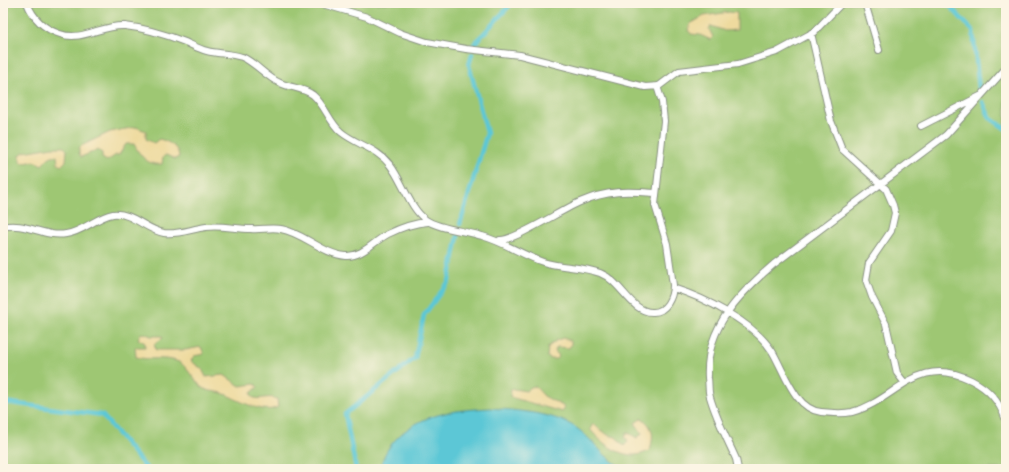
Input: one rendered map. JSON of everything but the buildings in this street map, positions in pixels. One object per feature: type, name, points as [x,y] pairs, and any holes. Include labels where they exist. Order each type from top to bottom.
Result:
[{"type":"lane","points":[[27,3],[36,19],[60,34],[73,36],[113,26],[126,26],[147,31],[209,52],[242,57],[278,82],[310,92],[318,100],[329,118],[342,133],[376,152],[385,160],[417,211],[428,222]]},
{"type":"lane","points":[[319,3],[367,17],[400,33],[428,42],[466,49],[520,55],[640,86],[657,86],[679,71],[700,67],[725,66],[777,52],[811,33],[842,3]]},
{"type":"lane","points":[[865,3],[879,50]]},
{"type":"lane","points":[[811,33],[831,121],[842,149],[886,189],[893,205],[894,222],[887,239],[869,263],[866,280],[872,297],[886,324],[897,373],[904,382]]},
{"type":"lane","points":[[738,469],[736,459],[710,396],[708,367],[710,347],[718,326],[726,313],[748,286],[774,264],[946,136],[1006,68]]},
{"type":"lane","points":[[3,227],[17,227],[66,234],[77,231],[105,216],[115,214],[130,217],[154,230],[164,233],[182,232],[216,226],[251,229],[282,229],[305,238],[338,255],[346,256],[361,252],[388,234],[419,222],[428,222],[499,240],[541,261],[566,268],[590,270],[606,275],[618,285],[640,309],[645,312],[657,312],[661,310],[670,298],[673,288],[673,274],[667,244],[657,213],[655,193],[664,121],[662,102],[657,86]]},
{"type":"lane","points":[[920,126],[981,96]]},
{"type":"lane","points":[[499,240],[512,238],[557,213],[593,197],[623,191],[655,193]]},
{"type":"lane","points":[[673,288],[695,296],[726,313],[748,327],[765,341],[798,397],[808,408],[816,411],[851,412],[876,401],[904,382],[926,375],[944,372],[964,377],[978,384],[992,394],[1006,420]]},
{"type":"green space","points":[[3,3],[1006,3],[1006,469],[3,469]]},
{"type":"sand","points":[[729,12],[737,13],[737,30],[725,31],[711,26],[709,29],[713,37],[711,40],[700,35],[691,34],[688,30],[690,24],[704,16]]},
{"type":"sand","points":[[136,127],[146,131],[146,139],[154,143],[159,139],[166,141],[175,147],[179,153],[179,157],[175,159],[166,155],[163,157],[162,164],[149,162],[142,156],[134,144],[126,144],[119,155],[116,155],[107,161],[102,158],[102,153],[98,150],[81,157],[79,153],[79,148],[81,146],[110,132]]},
{"type":"sand","points":[[52,147],[64,147],[67,150],[66,161],[61,166],[58,164],[57,156],[52,156],[42,165],[35,162],[20,162],[20,155],[24,152]]},
{"type":"sand","points":[[144,333],[151,336],[162,336],[163,338],[154,344],[156,350],[185,350],[201,347],[204,354],[194,356],[191,361],[202,369],[206,377],[224,375],[240,386],[255,384],[258,387],[251,393],[252,397],[277,399],[278,407],[272,409],[257,408],[222,393],[207,390],[199,384],[182,364],[174,360],[146,359],[136,357],[135,347],[145,347],[145,343],[138,339],[140,334]]},
{"type":"sand","points":[[563,338],[571,341],[569,348],[557,347],[555,351],[559,356],[556,359],[547,357],[548,347],[557,340]]},
{"type":"sand","points":[[535,386],[544,396],[563,406],[564,410],[562,412],[510,397],[511,390],[526,391]]},
{"type":"sand","points":[[642,418],[651,429],[652,440],[650,450],[642,454],[625,454],[617,451],[609,447],[590,429],[593,424],[608,435],[616,437],[624,446],[628,441],[625,437],[627,432],[637,438],[642,433],[635,423]]},
{"type":"water","points":[[491,408],[545,415],[566,422],[582,432],[612,461],[627,469],[380,469],[387,451],[398,437],[421,421],[434,416],[462,410]]},
{"type":"waterway","points":[[474,44],[512,3]]},
{"type":"waterway","points":[[947,3],[973,31],[979,89]]},
{"type":"waterway","points":[[460,224],[487,133],[469,65],[472,54]]},
{"type":"waterway","points":[[983,102],[990,118],[1006,129]]},
{"type":"waterway","points":[[356,469],[345,414],[415,358],[424,315],[449,281],[458,236]]},
{"type":"waterway","points":[[3,402],[102,415],[147,469]]}]
